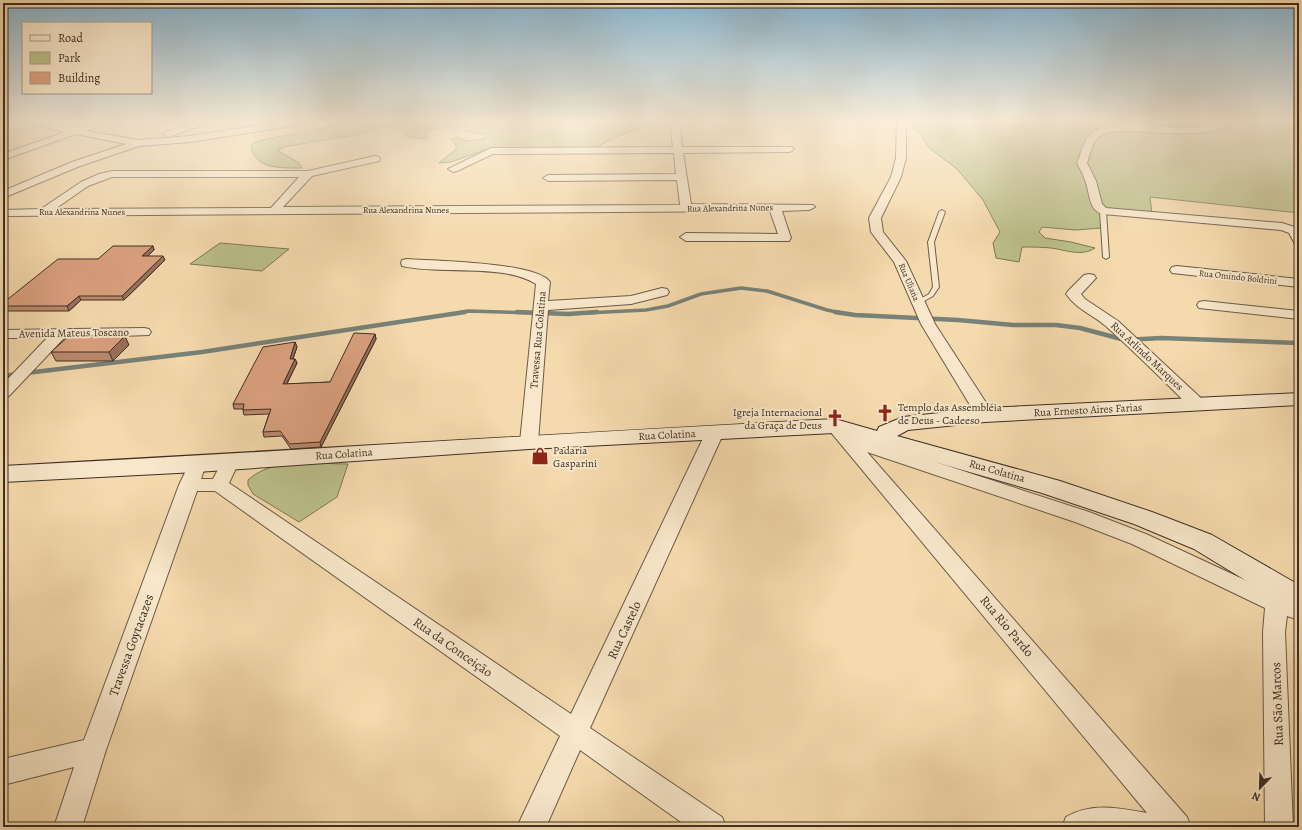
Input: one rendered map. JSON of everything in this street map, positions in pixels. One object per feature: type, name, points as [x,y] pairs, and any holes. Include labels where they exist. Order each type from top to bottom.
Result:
[{"type":"main road","name":"Rua Ernesto Aires Farias","points":[[883,439],[887,432],[903,424],[985,415],[1299,399]]},
{"type":"main road","name":"Rua Colatina","points":[[3,474],[192,474],[230,462],[529,442],[715,432],[842,433],[883,439],[1051,487],[1143,518],[1203,542],[1292,604]]},
{"type":"street","points":[[3,195],[92,159]]},
{"type":"street","points":[[453,169],[474,159]]},
{"type":"street","points":[[679,159],[680,177],[686,208]]},
{"type":"street","name":"Rua Uliana","points":[[901,159],[896,177],[876,218],[875,225],[877,232],[900,261],[923,314],[985,415]]},
{"type":"street","points":[[1084,159],[1082,163],[1091,181],[1097,205],[1103,211],[1269,225],[1293,230],[1299,241]]},
{"type":"street","points":[[44,213],[89,182],[112,174],[308,174],[375,160]]},
{"type":"street","points":[[273,212],[308,174]]},
{"type":"street","points":[[548,178],[680,177]]},
{"type":"street","points":[[686,237],[785,238],[775,207]]},
{"type":"street","name":"Rua Alexandrina Nunes","points":[[3,213],[809,207]]},
{"type":"street","name":"Travessa Rua Colatina","points":[[407,263],[514,271],[535,276],[543,282],[529,442]]},
{"type":"street","name":"Rua Omindo Boldrini","points":[[1177,270],[1299,283]]},
{"type":"street","name":"Rua Arlindo Marques","points":[[1089,278],[1073,294],[1080,302],[1113,324],[1198,405]]},
{"type":"street","points":[[541,311],[631,300],[662,292]]},
{"type":"street","points":[[1204,305],[1299,315]]},
{"type":"street","name":"Avenida Mateus Toscano","points":[[3,334],[144,332]]},
{"type":"street","points":[[3,393],[58,334]]},
{"type":"street","name":"Rua Castelo","points":[[531,827],[715,432]]},
{"type":"street","name":"Rua Colatina","points":[[842,433],[1082,517],[1139,539],[1210,571],[1292,604]]},
{"type":"street","name":"Rua Rio Pardo","points":[[842,433],[1178,827]]},
{"type":"street","points":[[192,474],[219,485],[230,462]]},
{"type":"street","name":"Travessa Goytacazes","points":[[68,827],[93,750],[192,474]]},
{"type":"street","name":"Rua da Conceição","points":[[219,485],[712,827]]},
{"type":"street","name":"Rua São Marcos","points":[[1279,827],[1274,632],[1292,604]]},
{"type":"street","points":[[3,772],[93,750]]},
{"type":"street","points":[[1076,827],[1087,821],[1103,820],[1148,827]]},
{"type":"lane","points":[[1103,211],[1106,257]]},
{"type":"lane","points":[[923,314],[936,287],[931,242],[942,212]]},
{"type":"green space","points":[[257,159],[292,159],[298,162],[302,168],[271,166]]},
{"type":"green space","points":[[444,159],[460,159],[451,162],[439,163]]},
{"type":"green space","points":[[943,159],[1299,159],[1299,213],[1150,197],[1152,214],[1103,214],[1101,228],[1075,230],[1042,227],[1039,232],[1045,238],[1095,248],[1090,251],[1079,252],[1040,247],[1022,247],[1019,262],[996,258],[993,243],[1000,232],[983,200],[957,169]]},
{"type":"green space","points":[[220,243],[289,249],[262,271],[190,264]]},
{"type":"green space","points":[[295,463],[348,464],[337,497],[299,522],[253,494],[248,485],[248,480],[258,473],[282,465]]},
{"type":"building","points":[[113,246],[153,246],[142,256],[163,256],[122,296],[79,296],[67,306],[3,306],[3,303],[58,259],[98,259]]},
{"type":"building","points":[[354,333],[375,334],[320,442],[290,444],[280,431],[263,432],[271,409],[243,410],[244,404],[233,404],[263,347],[295,342],[290,359],[295,359],[283,384],[330,382]]},
{"type":"building","points":[[70,335],[125,336],[109,352],[51,352]]},
{"type":"waterway","points":[[586,313],[646,310],[668,306],[701,294],[741,288],[767,291],[839,313]]},
{"type":"waterway","points":[[458,313],[468,311],[538,313]]},
{"type":"waterway","points":[[26,373],[202,352],[465,312]]},
{"type":"waterway","points":[[517,312],[568,314],[597,312]]},
{"type":"waterway","points":[[835,312],[839,313]]},
{"type":"waterway","points":[[839,313],[855,315],[958,320],[1013,325],[1056,325],[1080,328],[1125,340],[1161,338],[1299,343]]},
{"type":"waterway","points":[[3,376],[18,374]]},
{"type":"place","name":"Templo das Assembléia de Deus - Cadeeso","points":[[885,413]]},
{"type":"place","name":"Igreja Internacional da Graça de Deus","points":[[835,418]]},
{"type":"place","name":"Padaria Gasparini","points":[[540,456]]}]
